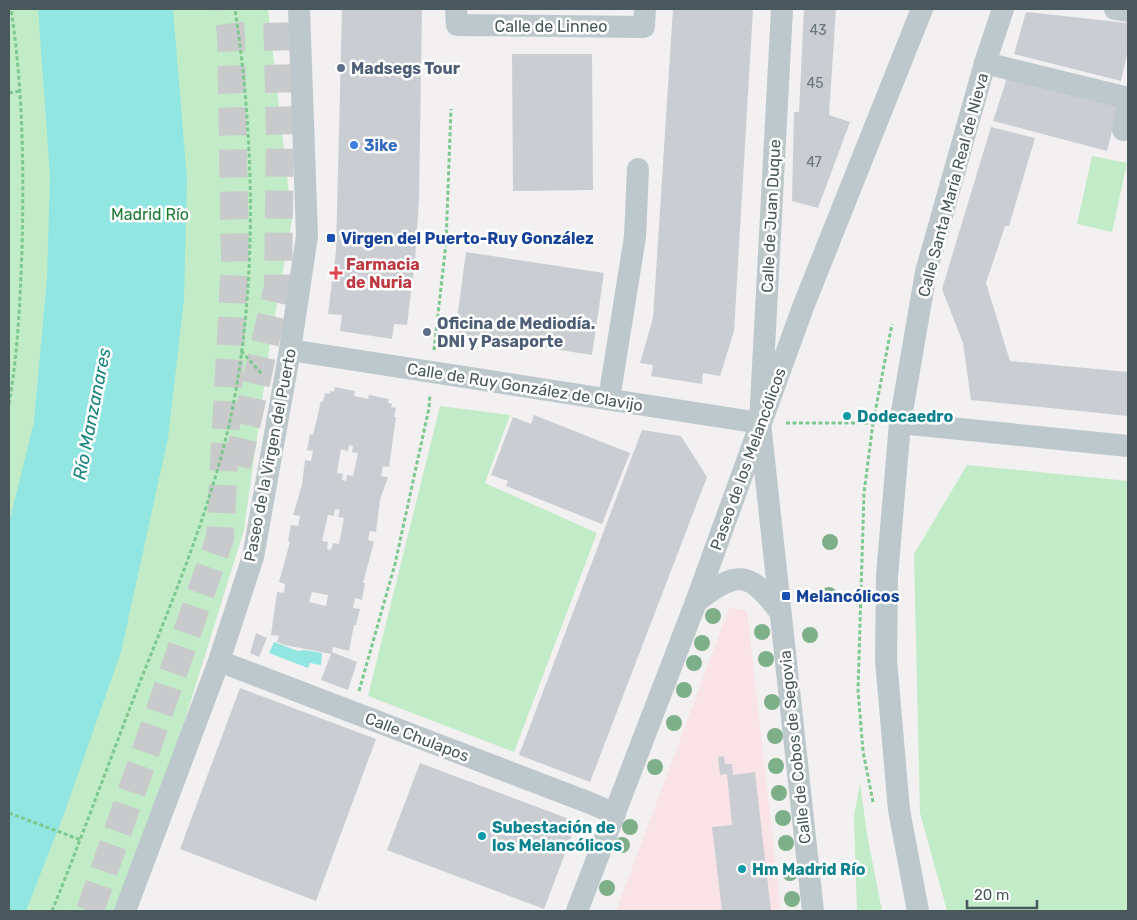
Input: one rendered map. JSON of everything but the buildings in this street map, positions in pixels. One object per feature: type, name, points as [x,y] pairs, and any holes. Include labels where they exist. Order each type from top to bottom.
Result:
[{"type":"street","name":"Paseo de la Virgen del Puerto","points":[[124,911],[219,661],[253,557],[290,350],[307,236],[299,9]]},
{"type":"street","name":"Calle de Linneo","points":[[456,9],[457,25],[634,27],[644,27],[645,9]]},
{"type":"street","name":"Calle de Juan Duque","points":[[760,423],[782,9]]},
{"type":"street","name":"Paseo de los Melancólicos","points":[[577,911],[696,602],[803,307],[922,9]]},
{"type":"street","name":"Calle Santa María Real de Nieva","points":[[918,911],[899,810],[886,660],[887,576],[900,423],[926,272],[985,63],[1003,9]]},
{"type":"street","points":[[1115,9],[1128,11]]},
{"type":"street","points":[[985,63],[1128,98]]},
{"type":"street","points":[[1123,130],[1128,105]]},
{"type":"street","points":[[608,400],[635,237],[638,168]]},
{"type":"street","name":"Calle de Ruy González de Clavijo","points":[[290,350],[760,423]]},
{"type":"street","name":"Calle de Cobos de Segovia","points":[[760,423],[813,911]]},
{"type":"street","points":[[900,423],[1128,446]]},
{"type":"street","points":[[696,602],[723,583],[737,578],[748,580],[766,593],[781,613]]},
{"type":"street","name":"Calle Chulapos","points":[[219,661],[590,803],[614,814]]},
{"type":"path","points":[[9,404],[20,294],[24,197],[20,92],[11,9]]},
{"type":"path","points":[[52,911],[81,840],[208,502],[229,424],[242,345],[251,234],[245,76],[234,9]]},
{"type":"path","points":[[9,93],[20,92]]},
{"type":"path","points":[[353,712],[395,564],[429,408],[431,372],[446,243],[450,109]]},
{"type":"path","points":[[760,423],[900,423]]},
{"type":"path","points":[[9,813],[81,840]]},
{"type":"shaded area","points":[[729,608],[747,610],[781,911],[616,911]]},
{"type":"green space","name":"Madrid Río","points":[[9,9],[268,9],[292,220],[270,344],[244,530],[170,768],[117,911],[9,911]]},
{"type":"green space","points":[[1092,156],[1127,163],[1112,232],[1077,224]]},
{"type":"green space","points":[[440,406],[510,415],[485,483],[597,533],[514,752],[368,696]]},
{"type":"green space","points":[[967,465],[1128,481],[1128,911],[947,911],[920,813],[914,554]]},
{"type":"green space","points":[[860,783],[867,834],[882,911],[857,911],[854,816]]},
{"type":"water","name":"Río Manzanares","points":[[38,9],[173,9],[187,180],[184,299],[168,438],[121,652],[64,814],[26,911],[9,911],[9,524],[34,421],[47,278],[50,175]]},
{"type":"water","points":[[274,642],[298,651],[322,653],[321,665],[310,663],[308,668],[269,653]]},
{"type":"tunnel","points":[[90,911],[220,538],[235,262],[231,34],[228,9]]},
{"type":"tunnel","points":[[237,466],[278,286],[280,136],[277,9]]},
{"type":"place","name":"Madsegs Tour","points":[[341,68]]},
{"type":"place","name":"3ike","points":[[354,145]]},
{"type":"place","name":"Virgen del Puerto-Ruy González","points":[[331,238]]},
{"type":"place","name":"Farmacia de Nuria","points":[[336,273]]},
{"type":"place","name":"Oficina de Mediodía. DNI y Pasaporte","points":[[427,332]]},
{"type":"place","name":"Dodecaedro","points":[[847,416]]},
{"type":"place","name":"Melancólicos","points":[[786,596]]},
{"type":"place","name":"Subestación de los Melancólicos","points":[[482,836]]},
{"type":"place","name":"Hm Madrid Río","points":[[742,869]]}]
